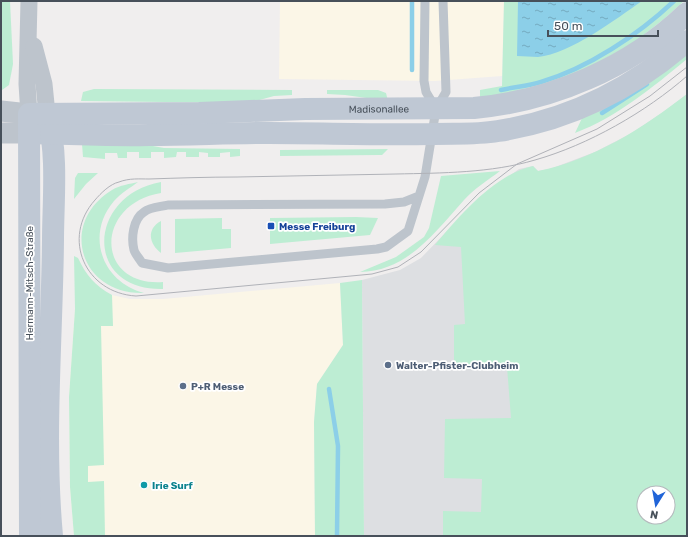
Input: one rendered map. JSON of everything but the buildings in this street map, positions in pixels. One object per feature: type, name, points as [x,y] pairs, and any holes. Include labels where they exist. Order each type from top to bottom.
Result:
[{"type":"main road","name":"Madisonallee","points":[[39,124],[199,113],[298,109],[436,109],[495,105],[553,92],[578,82],[627,57],[652,41],[687,13]]},
{"type":"main road","points":[[39,124],[148,136],[270,133],[469,134],[499,131],[552,119],[590,105],[619,91],[640,78],[687,41]]},
{"type":"main road","name":"Hermann-Mitsch-Straße","points":[[30,536],[39,124]]},
{"type":"main road","name":"Hermann-Mitsch-Straße","points":[[39,124],[53,290],[48,387],[48,476],[52,536]]},
{"type":"street","name":"Hermann-Mitsch-Straße","points":[[29,1],[29,30],[44,84],[39,124]]},
{"type":"street","points":[[1,111],[39,124]]},
{"type":"street","points":[[1,133],[39,124]]},
{"type":"lane","points":[[425,1],[424,81],[426,92],[436,109]]},
{"type":"lane","points":[[419,196],[404,202],[385,204],[168,205],[151,208],[143,212],[135,223],[133,236],[134,250],[142,263],[168,268],[376,249],[386,247],[408,231],[425,177],[436,109],[446,92],[443,1]]},
{"type":"shaded area","points":[[280,1],[504,1],[502,76],[435,81],[279,79]]},
{"type":"shaded area","points":[[687,94],[687,536],[364,536],[362,280],[400,270],[421,258],[480,197],[519,169],[533,166],[538,171],[550,169],[595,152],[630,134]]},
{"type":"shaded area","points":[[340,283],[343,345],[317,384],[314,422],[315,536],[74,536],[70,487],[69,397],[75,309],[112,295],[130,299],[163,299]]},
{"type":"green space","points":[[1,1],[10,1],[13,64],[9,85],[2,90]]},
{"type":"green space","points":[[504,1],[684,1],[632,44],[571,77],[480,100],[480,90],[502,86]]},
{"type":"green space","points":[[687,51],[687,59],[648,90],[605,119],[575,133],[583,116]]},
{"type":"green space","points":[[94,89],[292,90],[292,95],[274,96],[249,103],[81,101],[83,92]]},
{"type":"green space","points":[[327,90],[378,90],[386,93],[388,101],[327,94]]},
{"type":"green space","points":[[687,94],[687,536],[443,536],[443,511],[481,512],[482,479],[444,478],[445,419],[511,418],[507,367],[454,367],[454,325],[465,324],[461,247],[435,245],[467,209],[492,187],[505,178],[533,166],[538,171],[578,159],[617,141],[653,119]]},
{"type":"green space","points":[[82,144],[142,144],[164,148],[240,149],[240,156],[230,157],[230,152],[220,153],[220,157],[208,157],[208,153],[199,152],[199,157],[186,157],[186,152],[177,152],[176,157],[164,158],[164,152],[151,152],[151,158],[139,158],[139,152],[127,152],[127,158],[118,158],[117,153],[105,153],[105,159],[83,157]]},
{"type":"green space","points":[[388,149],[382,155],[280,156],[280,150]]},
{"type":"green space","points":[[500,171],[468,196],[419,248],[392,265],[377,270],[360,272],[396,257],[424,237],[429,228],[441,176]]},
{"type":"green space","points":[[78,173],[98,173],[86,184],[74,199],[75,178]]},
{"type":"green space","points":[[138,182],[117,198],[105,214],[101,228],[100,242],[102,256],[108,268],[118,279],[129,287],[144,293],[122,291],[104,282],[92,270],[84,255],[82,238],[85,220],[95,204],[115,188]]},
{"type":"green space","points":[[161,182],[161,193],[139,200],[123,212],[114,227],[111,244],[115,259],[125,272],[141,280],[163,282],[163,289],[137,286],[119,275],[108,259],[104,241],[108,222],[119,204],[137,190]]},
{"type":"green space","points":[[222,218],[222,229],[231,229],[231,248],[175,253],[175,219]]},
{"type":"green space","points":[[270,218],[378,218],[370,235],[270,244]]},
{"type":"green space","points":[[161,221],[161,253],[152,241],[151,232],[156,224]]},
{"type":"green space","points":[[74,256],[78,258],[84,270],[92,280],[112,295],[113,326],[101,326],[104,465],[88,466],[88,482],[104,481],[105,536],[74,536],[70,487],[69,397],[75,309]]},
{"type":"green space","points":[[362,280],[364,536],[315,536],[314,422],[317,384],[343,345],[340,283]]},
{"type":"water","points":[[518,1],[642,1],[578,43],[564,50],[538,57],[517,56]]},
{"type":"waterway","points":[[412,1],[412,70]]},
{"type":"waterway","points":[[501,90],[531,85],[559,76],[577,68],[612,49],[628,38],[660,14],[674,1]]},
{"type":"waterway","points":[[602,113],[647,84]]},
{"type":"waterway","points":[[329,389],[338,446],[337,536]]},
{"type":"tram line","points":[[687,67],[650,96],[597,129],[517,164],[479,193],[421,252],[398,267],[372,274],[136,296],[118,293],[103,285],[92,274],[84,261],[80,246],[80,231],[85,215],[95,200],[109,187],[116,183],[131,179],[466,172],[501,168],[518,164],[535,160],[555,154],[596,136],[635,114],[687,76]]},
{"type":"place","name":"Messe Freiburg","points":[[271,226]]},
{"type":"place","name":"Walter-Pfister-Clubheim","points":[[388,365]]},
{"type":"place","name":"P+R Messe","points":[[183,386]]},
{"type":"place","name":"Irie Surf","points":[[144,485]]}]
